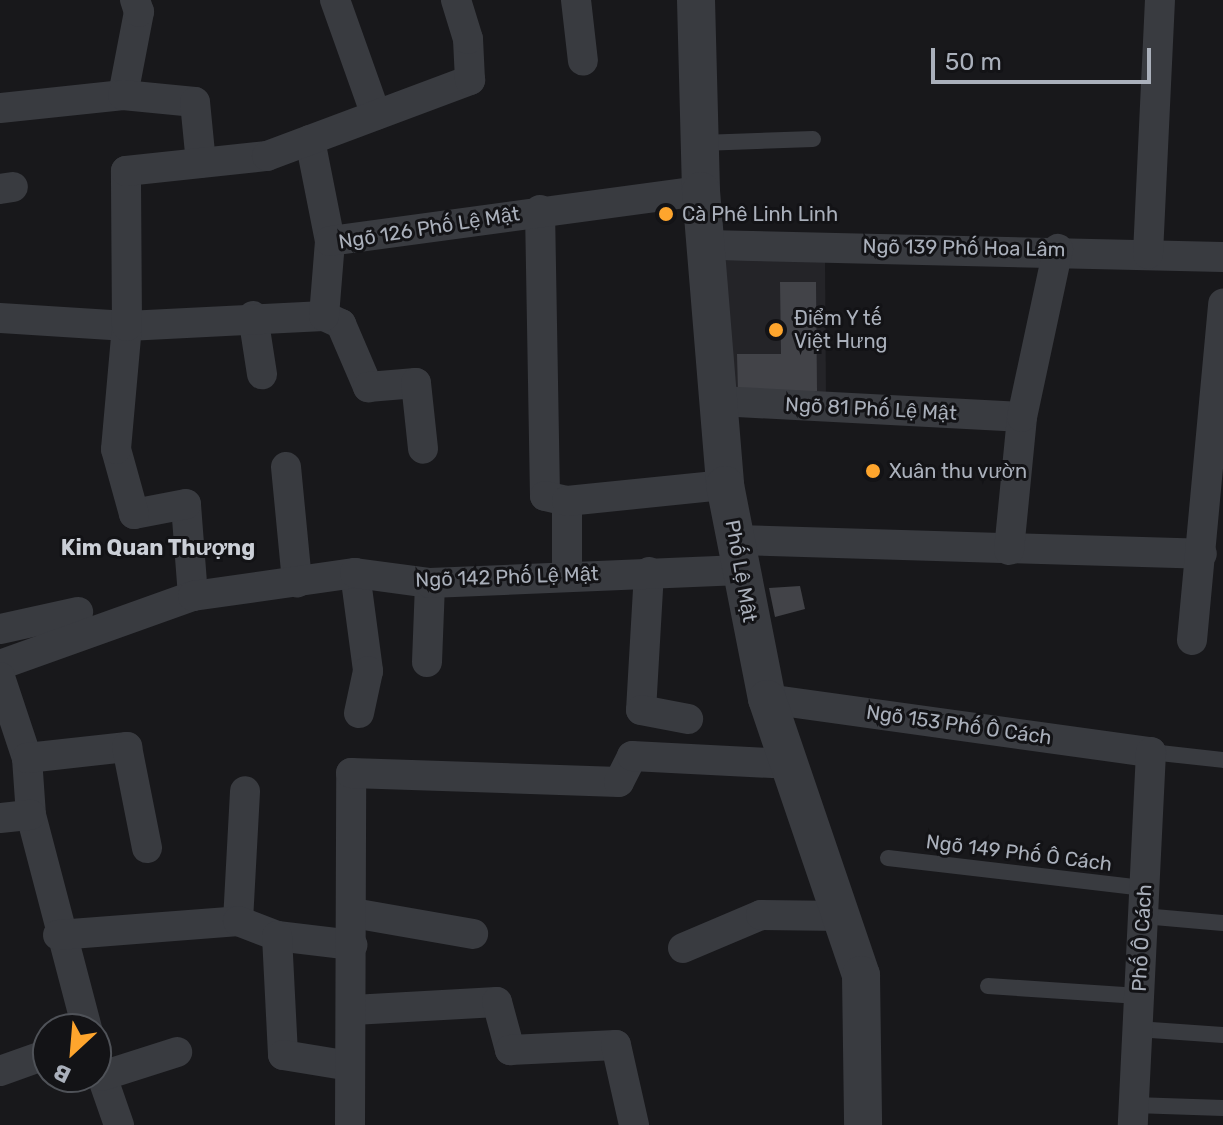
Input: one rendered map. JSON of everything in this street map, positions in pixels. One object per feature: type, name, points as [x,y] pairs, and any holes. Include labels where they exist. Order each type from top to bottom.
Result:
[{"type":"street","points":[[123,95],[139,12],[135,0]]},
{"type":"street","points":[[335,0],[376,115]]},
{"type":"street","points":[[193,596],[186,504],[134,514],[116,449],[127,326],[126,171],[267,156],[470,80],[468,39],[456,0]]},
{"type":"street","points":[[576,0],[583,61]]},
{"type":"street","name":"Phố Lệ Mật","points":[[696,0],[701,191],[725,485],[767,699],[844,916],[866,1015],[863,1125]]},
{"type":"street","points":[[1148,254],[1160,0]]},
{"type":"street","points":[[0,108],[123,95],[195,102],[201,163]]},
{"type":"street","points":[[310,140],[330,241]]},
{"type":"street","name":"Ngõ 126 Phố Lệ Mật","points":[[324,316],[330,241],[540,210],[701,191]]},
{"type":"street","points":[[540,210],[545,496],[567,501],[725,485]]},
{"type":"street","name":"Ngõ 139 Phố Hoa Lâm","points":[[705,245],[1058,249],[1223,257]]},
{"type":"street","points":[[1009,550],[1022,417],[1058,249]]},
{"type":"street","points":[[1192,640],[1217,479],[1223,303]]},
{"type":"street","points":[[253,316],[262,374]]},
{"type":"street","points":[[0,318],[127,326],[253,316],[324,316],[341,324],[368,387],[416,383],[423,449]]},
{"type":"street","name":"Ngõ 81 Phố Lệ Mật","points":[[719,401],[1022,417]]},
{"type":"street","points":[[286,467],[297,582]]},
{"type":"street","points":[[567,501],[567,576]]},
{"type":"street","name":"Ngõ 142 Phố Lệ Mật","points":[[0,665],[193,596],[355,573],[430,583],[649,572],[738,555],[904,548],[1009,550],[1209,546]]},
{"type":"street","points":[[649,572],[641,710],[688,719]]},
{"type":"street","points":[[355,573],[368,671],[359,713]]},
{"type":"street","points":[[427,662],[430,583]]},
{"type":"street","points":[[0,629],[78,612]]},
{"type":"street","points":[[0,677],[27,758],[31,815],[58,935],[82,1013]]},
{"type":"street","name":"Ngõ 153 Phố Ô Cách","points":[[767,699],[1151,752]]},
{"type":"street","points":[[27,758],[127,747],[147,848]]},
{"type":"street","name":"Phố Ô Cách","points":[[1133,1115],[1151,752]]},
{"type":"street","points":[[350,1125],[353,913],[347,785],[351,773],[362,770],[619,782],[632,756],[788,764]]},
{"type":"street","points":[[238,921],[245,791]]},
{"type":"street","points":[[0,818],[31,815]]},
{"type":"street","points":[[353,913],[473,934]]},
{"type":"street","points":[[683,948],[761,915],[844,916]]},
{"type":"street","points":[[58,935],[238,921],[277,936],[352,945]]},
{"type":"street","points":[[277,936],[283,1055],[350,1066]]},
{"type":"street","points":[[353,1010],[497,1002],[510,1050],[616,1045],[634,1124],[620,1125]]},
{"type":"street","points":[[112,1064],[177,1052]]},
{"type":"street","points":[[0,1071],[32,1060]]},
{"type":"street","points":[[108,1093],[119,1125]]},
{"type":"lane","points":[[701,143],[813,139]]},
{"type":"lane","points":[[1151,752],[1223,760]]},
{"type":"lane","name":"Ngõ 149 Phố Ô Cách","points":[[888,858],[1144,902],[1223,923]]},
{"type":"lane","points":[[988,986],[1139,996]]},
{"type":"lane","points":[[1137,1029],[1223,1035]]},
{"type":"lane","points":[[1133,1115],[1223,1108]]},
{"type":"shaded area","name":"Điểm Y tế Việt Hưng","points":[[825,258],[826,402],[731,398],[722,261]]},
{"type":"building","points":[[780,282],[816,282],[817,391],[738,392],[737,354],[781,354]]},
{"type":"building","points":[[800,586],[805,609],[775,617],[769,588]]},
{"type":"place","name":"Cà Phê Linh Linh","points":[[666,214]]},
{"type":"place","name":"Điểm Y tế Việt Hưng","points":[[776,330]]},
{"type":"place","name":"Xuân thu vườn","points":[[873,471]]},
{"type":"district","name":"Kim Quan Thượng","points":[[158,548]]}]
